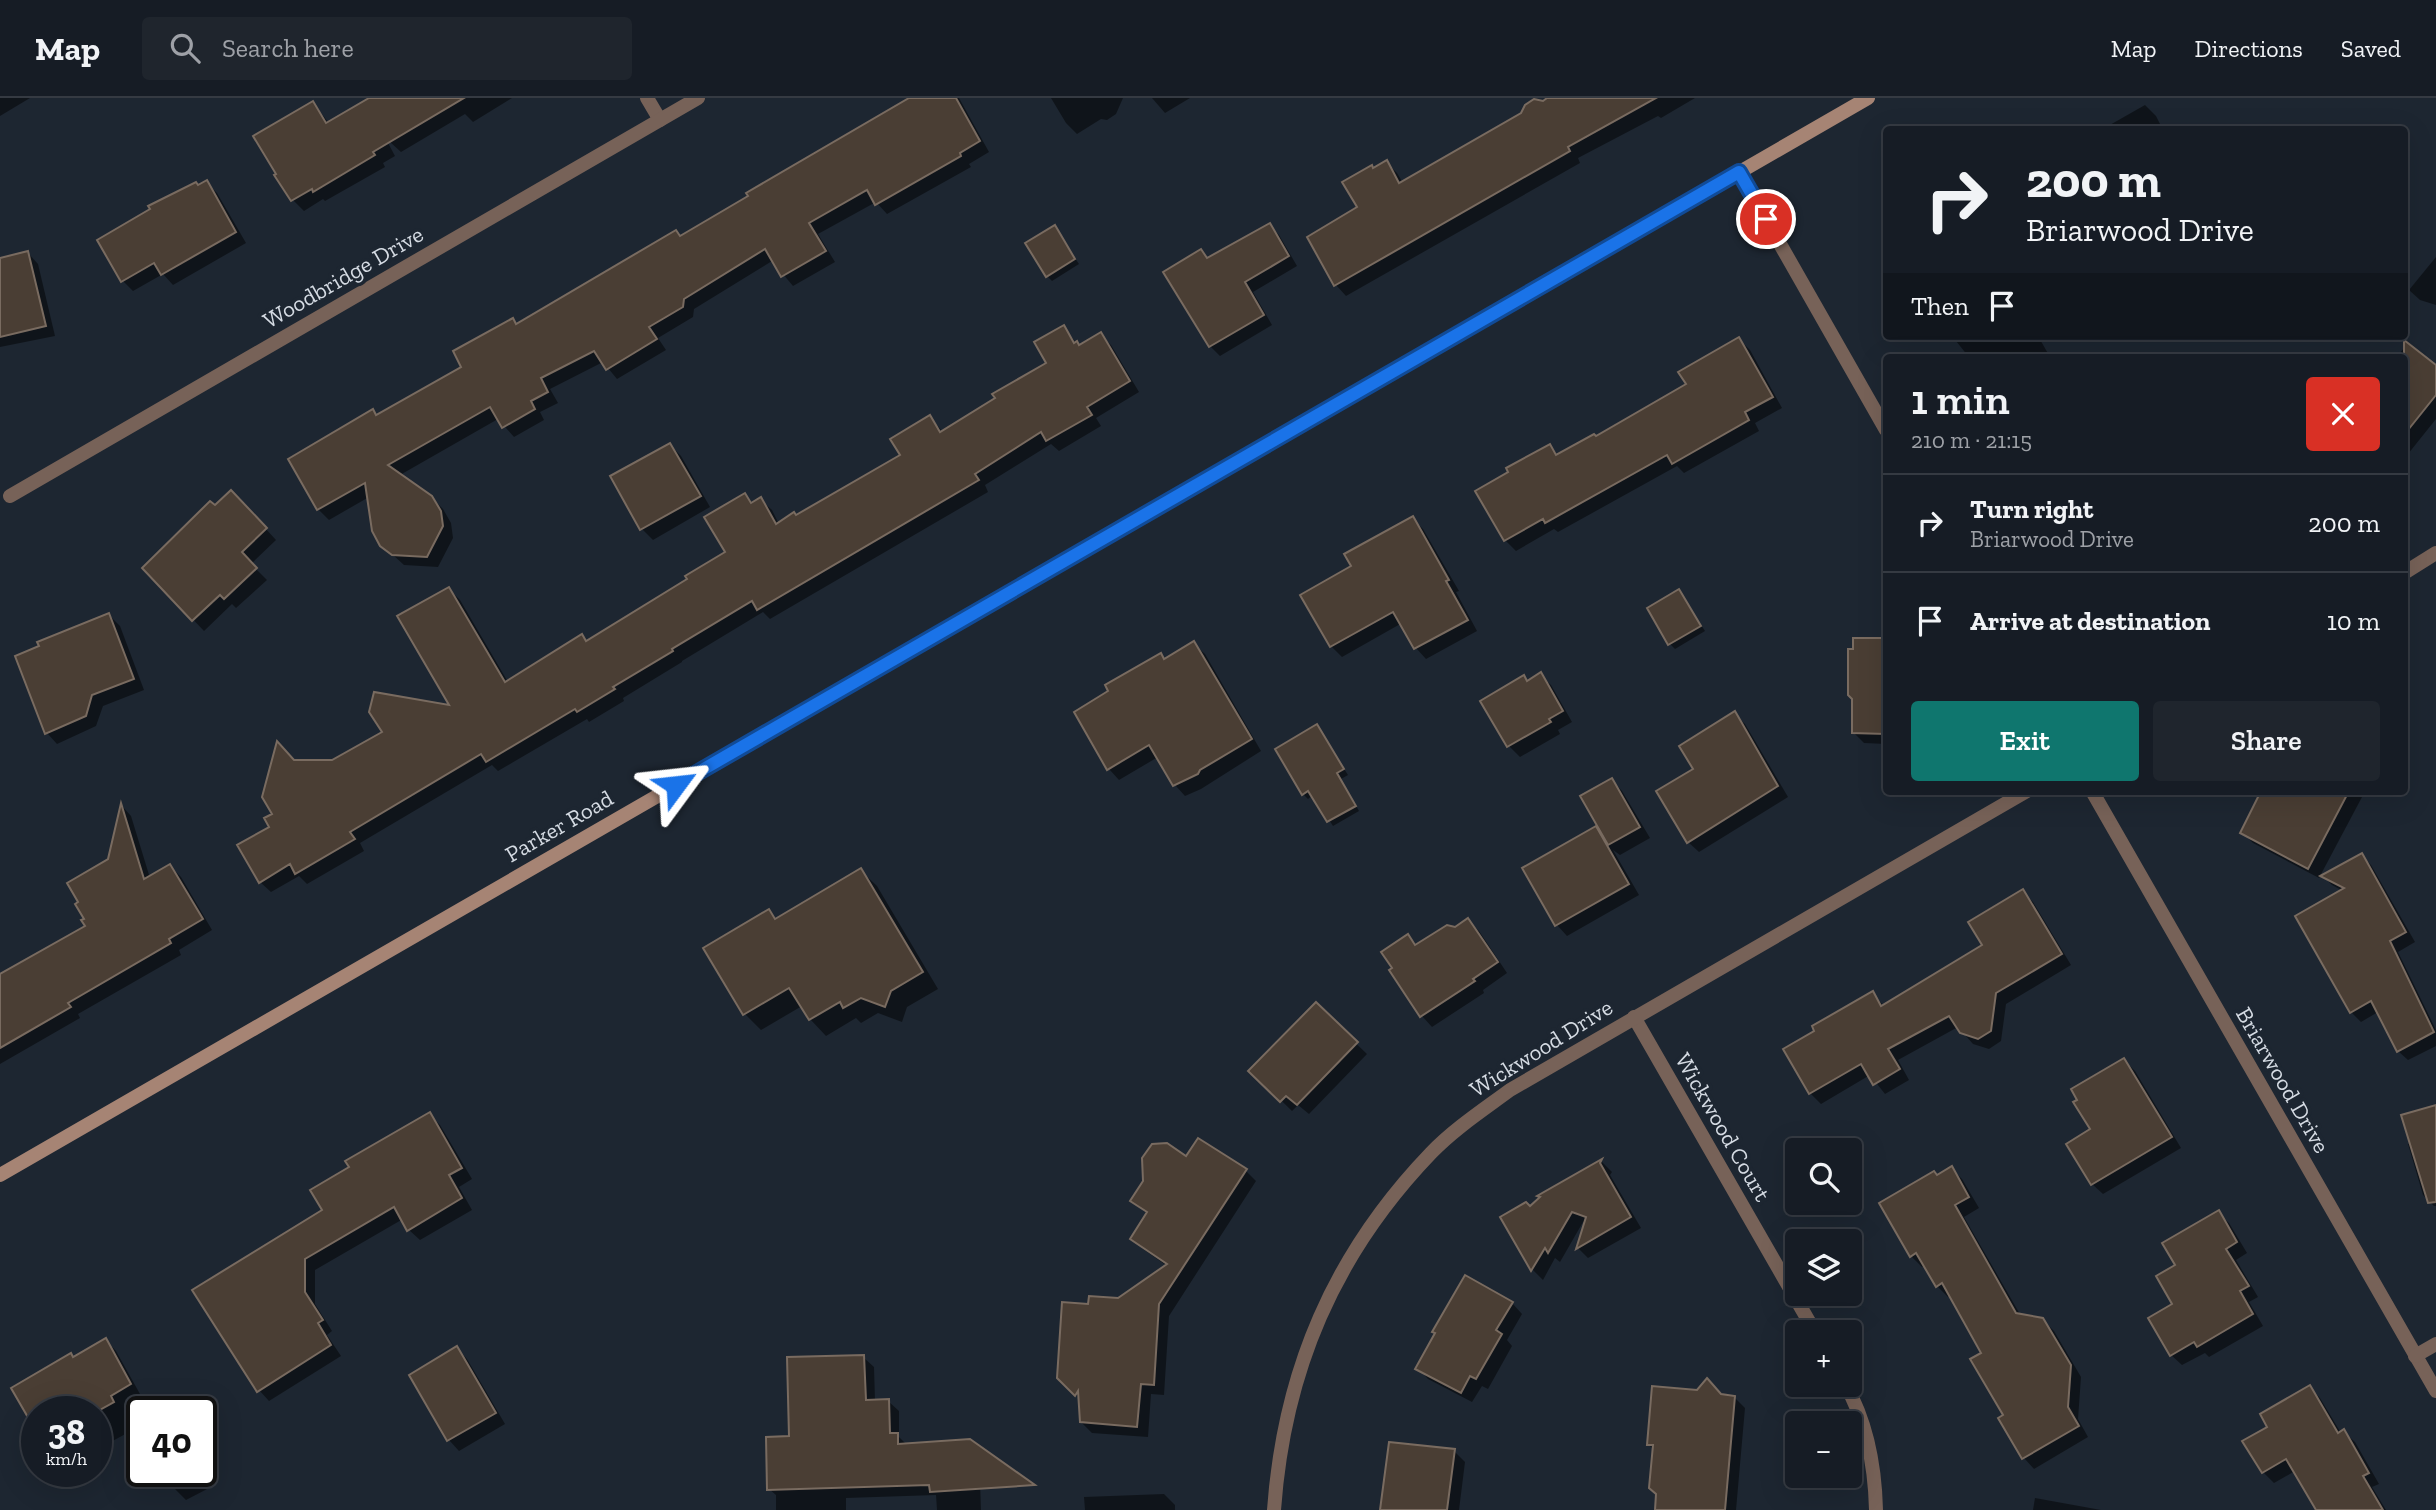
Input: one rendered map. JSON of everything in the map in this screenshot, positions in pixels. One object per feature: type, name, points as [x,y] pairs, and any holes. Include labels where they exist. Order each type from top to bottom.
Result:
[{"type":"street","points":[[647,98],[660,120]]},
{"type":"street","name":"Woodbridge Drive","points":[[10,496],[698,98]]},
{"type":"street","name":"Parker Road","points":[[0,1175],[1868,98]]},
{"type":"street","points":[[1739,172],[1883,425]]},
{"type":"street","points":[[2408,571],[2436,554]]},
{"type":"street","name":"Wickwood Drive","points":[[1274,1510],[1284,1422],[1301,1363],[1338,1277],[1382,1209],[1432,1152],[1510,1090],[2020,795]]},
{"type":"street","name":"Briarwood Drive","points":[[2094,795],[2436,1391]]},
{"type":"street","name":"Wickwood Court","points":[[1634,1017],[1808,1320]]},
{"type":"street","points":[[2415,1356],[2436,1344]]},
{"type":"street","points":[[1851,1397],[1866,1432],[1875,1480],[1876,1510]]},
{"type":"building","points":[[369,98],[464,98],[373,152],[375,155],[313,192],[312,189],[291,201],[253,136],[313,101],[326,123]]},
{"type":"building","points":[[909,98],[956,98],[980,141],[960,153],[961,156],[875,205],[867,190],[809,223],[826,251],[781,277],[765,249],[684,299],[683,307],[649,327],[657,339],[606,370],[594,351],[541,378],[548,392],[531,401],[535,409],[502,428],[490,407],[388,465],[432,496],[441,511],[443,526],[427,557],[392,555],[380,546],[372,531],[365,483],[317,510],[288,459],[373,409],[376,415],[461,367],[453,351],[513,318],[516,324],[676,230],[680,236],[748,196],[746,193]]},
{"type":"building","points":[[1547,98],[1656,98],[1568,147],[1570,151],[1334,286],[1307,237],[1357,207],[1342,182],[1387,160],[1399,183],[1521,113],[1525,105],[1534,99],[1543,101]]},
{"type":"building","points":[[207,180],[236,232],[161,275],[154,263],[121,282],[97,240],[150,209],[148,206],[196,182],[198,185]]},
{"type":"building","points":[[1270,223],[1289,256],[1245,282],[1264,315],[1209,347],[1163,272],[1201,249],[1207,258]]},
{"type":"building","points":[[1055,225],[1075,259],[1046,277],[1025,243]]},
{"type":"building","points":[[28,251],[46,326],[0,337],[0,258]]},
{"type":"building","points":[[1064,325],[1074,343],[1077,341],[1079,345],[1101,332],[1130,381],[1087,407],[1092,415],[1046,441],[1041,432],[975,474],[979,480],[757,610],[752,601],[672,649],[673,651],[577,712],[575,709],[486,762],[481,754],[350,832],[355,839],[295,874],[290,864],[259,883],[237,845],[269,827],[264,818],[272,814],[262,797],[277,741],[294,760],[332,760],[382,732],[369,712],[374,692],[449,705],[397,616],[449,587],[505,682],[582,634],[586,641],[687,579],[685,576],[725,552],[704,517],[745,493],[751,503],[761,497],[776,524],[794,512],[796,515],[900,455],[890,439],[930,415],[940,432],[995,398],[992,394],[1046,363],[1034,342]]},
{"type":"building","points":[[1739,337],[1773,397],[1745,412],[1749,420],[1672,464],[1667,455],[1545,523],[1543,519],[1504,541],[1475,491],[1508,472],[1506,468],[1550,444],[1556,455],[1594,434],[1596,436],[1686,384],[1678,372]]},
{"type":"building","points":[[2404,340],[2436,365],[2436,395],[2408,430],[2408,354],[2404,354]]},
{"type":"building","points":[[670,443],[701,496],[640,530],[610,476]]},
{"type":"building","points":[[231,490],[267,528],[242,552],[257,568],[224,599],[220,595],[192,621],[142,568],[210,501],[215,505]]},
{"type":"building","points":[[1413,516],[1468,620],[1414,649],[1393,612],[1330,647],[1300,595],[1351,566],[1344,554]]},
{"type":"building","points":[[1679,589],[1701,626],[1668,645],[1647,608]]},
{"type":"building","points":[[109,613],[134,679],[92,695],[86,716],[45,734],[15,656],[39,646],[37,642]]},
{"type":"building","points":[[1853,638],[1883,638],[1883,734],[1852,733],[1852,699],[1848,695],[1848,649],[1853,649]]},
{"type":"building","points":[[1194,641],[1252,739],[1200,770],[1198,774],[1173,786],[1149,745],[1107,770],[1074,712],[1108,691],[1105,685],[1161,653],[1164,659]]},
{"type":"building","points":[[1541,672],[1563,711],[1549,719],[1551,722],[1507,747],[1480,701],[1524,675],[1527,681]]},
{"type":"building","points":[[1735,711],[1778,786],[1687,843],[1656,791],[1693,769],[1679,746]]},
{"type":"building","points":[[1317,724],[1344,769],[1337,773],[1356,806],[1327,822],[1308,791],[1302,795],[1275,749]]},
{"type":"building","points":[[1612,778],[1640,827],[1608,845],[1580,796]]},
{"type":"building","points":[[2259,795],[2347,795],[2308,869],[2240,833]]},
{"type":"building","points":[[121,803],[144,879],[170,864],[203,919],[169,939],[171,943],[68,1003],[71,1007],[0,1048],[0,974],[85,926],[75,904],[78,902],[67,883],[108,859]]},
{"type":"building","points":[[1596,826],[1629,884],[1555,926],[1522,868]]},
{"type":"building","points":[[2362,853],[2406,932],[2390,941],[2434,1032],[2397,1052],[2371,1001],[2350,1013],[2295,916],[2344,888],[2320,876]]},
{"type":"building","points":[[861,868],[923,972],[891,991],[885,1007],[861,998],[843,1008],[840,1002],[809,1020],[789,988],[743,1015],[703,948],[769,909],[775,919]]},
{"type":"building","points":[[2023,889],[2062,954],[1996,993],[1991,1031],[1978,1039],[1960,1033],[1949,1016],[1888,1049],[1900,1069],[1873,1085],[1861,1064],[1809,1094],[1783,1049],[1814,1031],[1812,1026],[1873,991],[1881,1006],[1982,945],[1968,922]]},
{"type":"building","points":[[1468,918],[1498,962],[1473,979],[1475,981],[1420,1017],[1389,970],[1392,968],[1381,952],[1408,934],[1415,945],[1447,925],[1455,927]]},
{"type":"building","points":[[1316,1002],[1358,1042],[1297,1105],[1286,1096],[1280,1102],[1248,1071]]},
{"type":"building","points":[[2124,1058],[2172,1137],[2091,1185],[2066,1144],[2090,1129],[2073,1102],[2077,1100],[2071,1089]]},
{"type":"building","points":[[2436,1105],[2436,1202],[2428,1203],[2401,1115]]},
{"type":"building","points":[[430,1112],[462,1168],[449,1175],[462,1198],[407,1231],[394,1207],[305,1259],[305,1292],[323,1320],[318,1323],[331,1345],[257,1392],[192,1290],[322,1210],[310,1190],[349,1167],[345,1161]]},
{"type":"building","points":[[1198,1138],[1247,1169],[1159,1304],[1154,1385],[1141,1384],[1137,1427],[1080,1422],[1078,1391],[1075,1396],[1057,1378],[1062,1302],[1088,1304],[1089,1296],[1118,1298],[1167,1264],[1130,1239],[1147,1212],[1130,1201],[1143,1181],[1142,1158],[1152,1144],[1167,1143],[1186,1156]]},
{"type":"building","points":[[1602,1159],[1600,1163],[1631,1217],[1576,1249],[1586,1217],[1572,1212],[1548,1253],[1545,1248],[1531,1271],[1500,1217],[1526,1202],[1530,1206],[1540,1197],[1537,1196]]},
{"type":"building","points":[[1952,1166],[1969,1197],[1955,1205],[2016,1313],[2043,1318],[2071,1365],[2068,1407],[2079,1426],[2022,1459],[1998,1418],[2003,1415],[1970,1359],[1981,1353],[1942,1283],[1936,1287],[1916,1253],[1910,1257],[1879,1203],[1934,1171],[1937,1175]]},
{"type":"building","points":[[2219,1210],[2237,1242],[2226,1249],[2249,1286],[2240,1291],[2253,1314],[2197,1347],[2194,1342],[2170,1356],[2148,1318],[2172,1304],[2156,1276],[2175,1265],[2162,1243]]},
{"type":"building","points":[[1465,1275],[1513,1302],[1496,1330],[1502,1334],[1476,1379],[1470,1376],[1461,1393],[1415,1369],[1435,1333],[1432,1332]]},
{"type":"building","points":[[106,1338],[131,1384],[111,1396],[21,1396],[21,1405],[11,1388],[71,1353],[73,1357]]},
{"type":"building","points":[[457,1346],[496,1413],[447,1441],[409,1375]]},
{"type":"building","points":[[864,1355],[866,1400],[889,1399],[890,1433],[898,1433],[898,1444],[970,1439],[1035,1485],[930,1492],[929,1485],[767,1490],[766,1437],[789,1436],[787,1357]]},
{"type":"building","points":[[1707,1378],[1721,1394],[1735,1396],[1725,1510],[1655,1510],[1656,1494],[1649,1488],[1653,1445],[1647,1445],[1652,1386],[1697,1390]]},
{"type":"building","points":[[2310,1385],[2338,1433],[2344,1429],[2369,1473],[2363,1476],[2383,1510],[2316,1510],[2286,1459],[2262,1473],[2242,1441],[2267,1427],[2260,1414]]},
{"type":"building","points":[[1389,1442],[1455,1449],[1447,1510],[1380,1510]]},
{"type":"route","points":[[676,785],[1739,172],[1766,219]]}]
